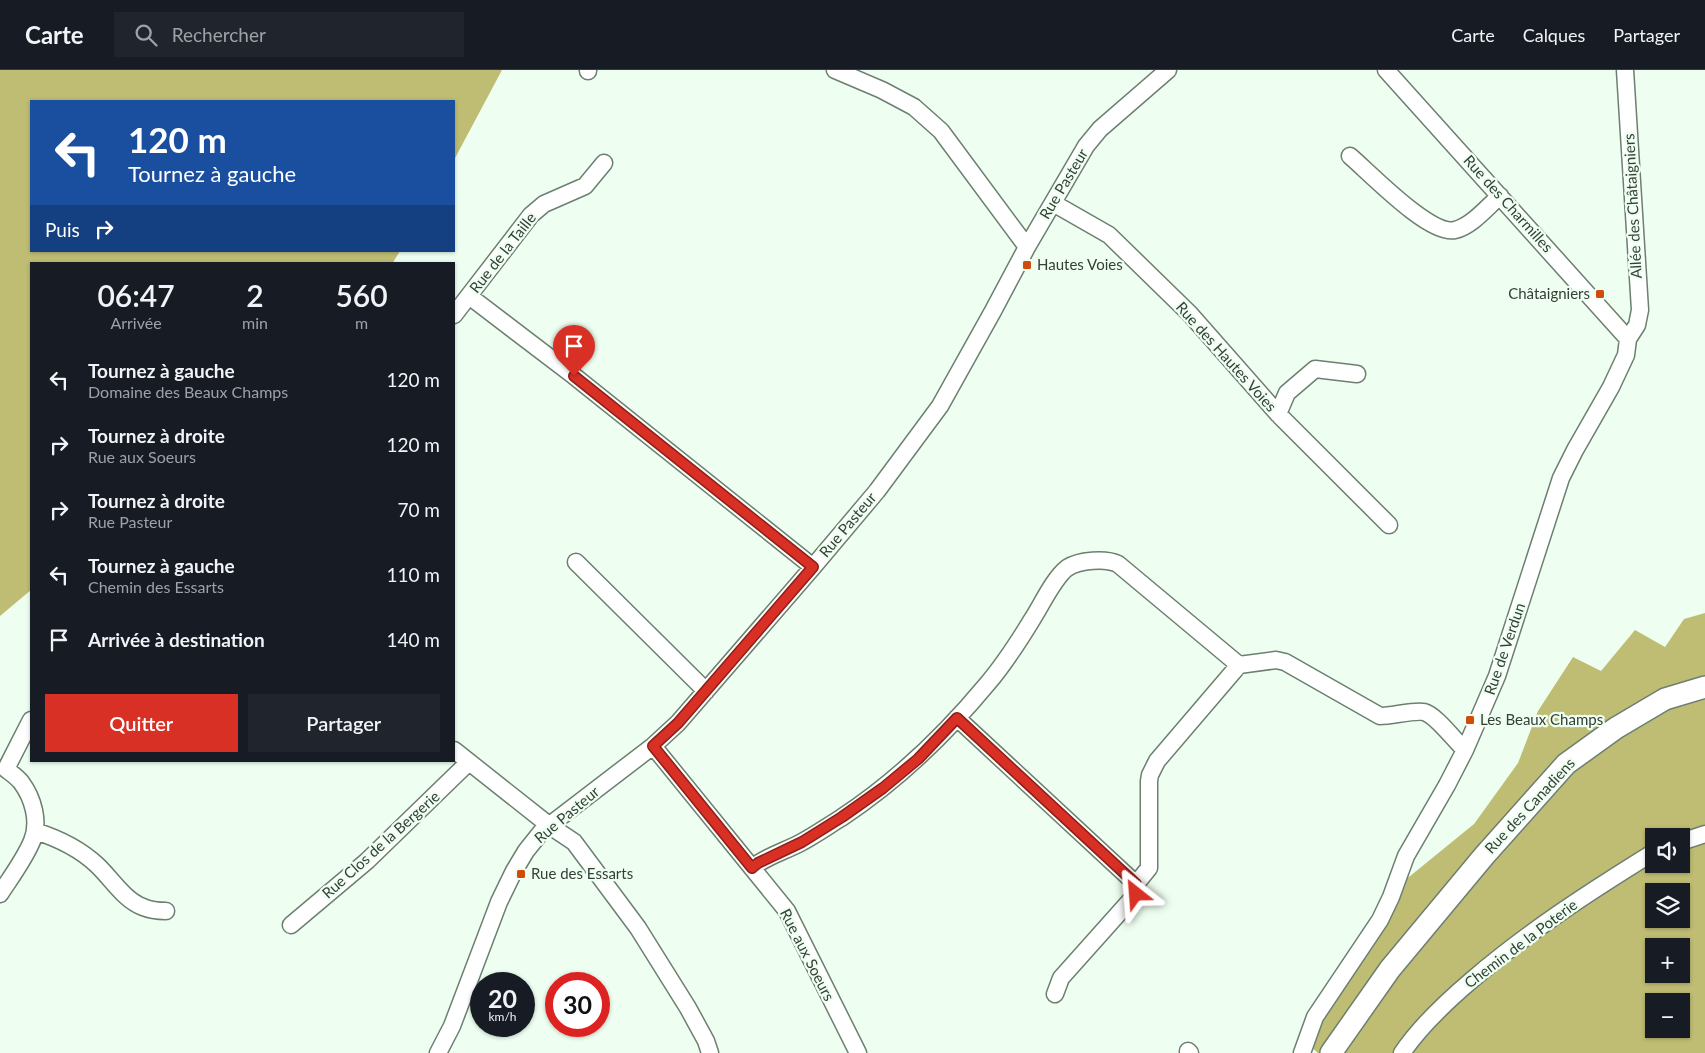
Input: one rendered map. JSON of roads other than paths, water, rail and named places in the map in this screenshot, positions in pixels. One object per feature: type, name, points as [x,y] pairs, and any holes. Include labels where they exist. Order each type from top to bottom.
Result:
[{"type":"main road","name":"Rue des Canadiens","points":[[1330,1053],[1390,969],[1484,856],[1566,764],[1616,728],[1665,699],[1705,687]]},
{"type":"street","points":[[835,70],[882,90],[914,107],[940,131],[1027,246]]},
{"type":"street","name":"Rue Pasteur","points":[[438,1053],[452,1026],[500,902],[514,871],[526,851],[542,832],[653,746],[678,723],[877,491],[940,406],[993,312],[1027,246],[1086,146],[1096,133],[1168,70]]},
{"type":"street","name":"Rue des Charmilles","points":[[1386,70],[1628,339]]},
{"type":"street","name":"Allée des Châtaigniers","points":[[1625,70],[1640,310],[1637,326],[1628,339]]},
{"type":"street","points":[[1350,156],[1415,214],[1438,228],[1454,230],[1468,224],[1500,196]]},
{"type":"street","name":"Rue de la Taille","points":[[455,313],[537,209],[585,186],[604,163]]},
{"type":"street","name":"Rue des Hautes Voies","points":[[1053,203],[1110,235],[1190,314],[1278,414],[1389,525]]},
{"type":"street","points":[[469,296],[574,376],[813,567]]},
{"type":"street","name":"Rue de Verdun","points":[[1302,1053],[1315,1017],[1380,920],[1391,897],[1406,856],[1448,785],[1465,750],[1497,676],[1561,478],[1574,450],[1612,387],[1626,355],[1628,339]]},
{"type":"street","points":[[1278,414],[1287,394],[1315,369],[1357,374]]},
{"type":"street","points":[[752,868],[758,863],[802,842],[842,817],[883,788],[918,759],[957,718],[1006,661],[1058,577],[1072,565],[1106,561],[1118,564],[1239,665]]},
{"type":"street","points":[[576,562],[706,691]]},
{"type":"street","points":[[1055,994],[1061,978],[1136,894],[1136,884],[1149,868],[1150,775],[1157,761],[1239,665],[1276,660],[1285,662],[1380,716],[1423,712],[1434,718],[1465,750]]},
{"type":"street","points":[[957,718],[1136,884]]},
{"type":"street","points":[[0,894],[28,848],[35,831],[33,806],[28,793],[20,781],[6,769],[30,722]]},
{"type":"street","name":"Rue aux Soeurs","points":[[653,746],[787,912],[858,1053]]},
{"type":"street","points":[[455,751],[550,826],[574,842],[638,928],[688,1008],[706,1041],[710,1053]]},
{"type":"street","name":"Rue Clos de la Bergerie","points":[[291,925],[368,861],[469,762]]},
{"type":"street","points":[[35,831],[55,838],[87,857],[129,898],[141,907],[166,912]]},
{"type":"street","points":[[1690,839],[1705,834]]},
{"type":"street","name":"Chemin de la Poterie","points":[[1402,1053],[1412,1039],[1448,1000],[1492,962],[1536,929],[1645,857]]},
{"type":"place","name":"Hautes Voies","points":[[1027,265]]},
{"type":"place","name":"Châtaigniers","points":[[1600,294]]},
{"type":"place","name":"Les Beaux Champs","points":[[1470,720]]},
{"type":"place","name":"Rue des Essarts","points":[[521,874]]}]
